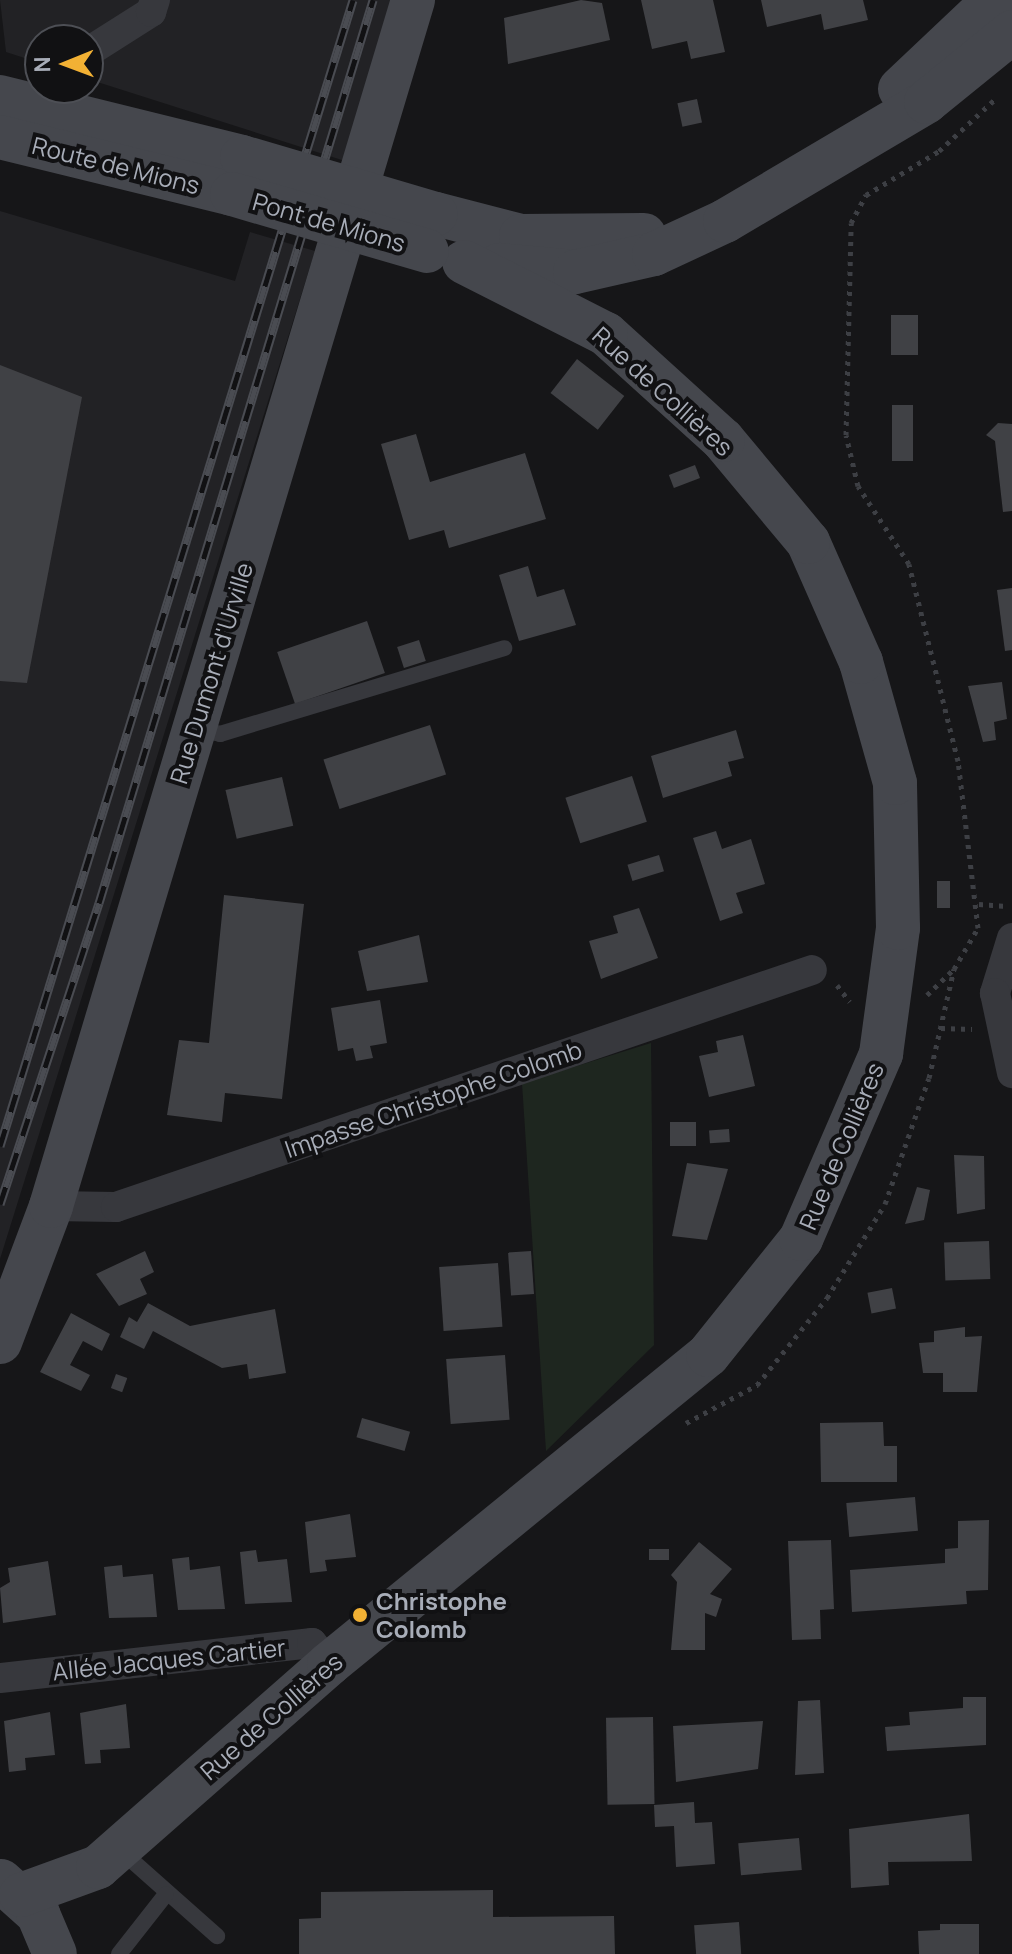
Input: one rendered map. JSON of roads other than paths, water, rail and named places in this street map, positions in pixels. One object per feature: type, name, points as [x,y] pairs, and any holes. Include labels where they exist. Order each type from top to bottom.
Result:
[{"type":"main road","name":"Rue Dumont d'Urville","points":[[0,1342],[51,1206],[413,0]]},
{"type":"main road","points":[[442,243],[521,236],[595,240],[680,225],[785,170],[904,86],[994,0]]},
{"type":"main road","points":[[442,243],[575,272],[654,254],[725,221],[926,102],[1012,32]]},
{"type":"main road","name":"Route de Mions","points":[[15,101],[237,175]]},
{"type":"main road","name":"Route de Mions","points":[[0,137],[237,175]]},
{"type":"main road","name":"Pont de Mions","points":[[237,175],[442,243]]},
{"type":"main road","name":"Rue de Collières","points":[[11,1888],[98,1867],[329,1664],[708,1355],[801,1239],[881,1054],[898,928],[895,783],[861,662],[808,542],[723,440],[606,334],[442,243]]},
{"type":"main road","points":[[11,1888],[55,1954]]},
{"type":"street","points":[[104,42],[151,12],[155,0]]},
{"type":"street","points":[[1012,938],[995,993],[1012,1073]]},
{"type":"street","name":"Impasse Christophe Colomb","points":[[51,1206],[116,1207],[812,970]]},
{"type":"street","name":"Allée Jacques Cartier","points":[[0,1678],[312,1643],[329,1664]]},
{"type":"lane","points":[[195,728],[220,734],[504,648]]},
{"type":"lane","points":[[118,1849],[217,1936]]},
{"type":"lane","points":[[119,1954],[166,1894]]},
{"type":"railway","points":[[0,1146],[353,0]]},
{"type":"railway","points":[[0,1204],[99,903],[373,0]]},
{"type":"place","name":"Christophe Colomb","points":[[360,1615]]}]
